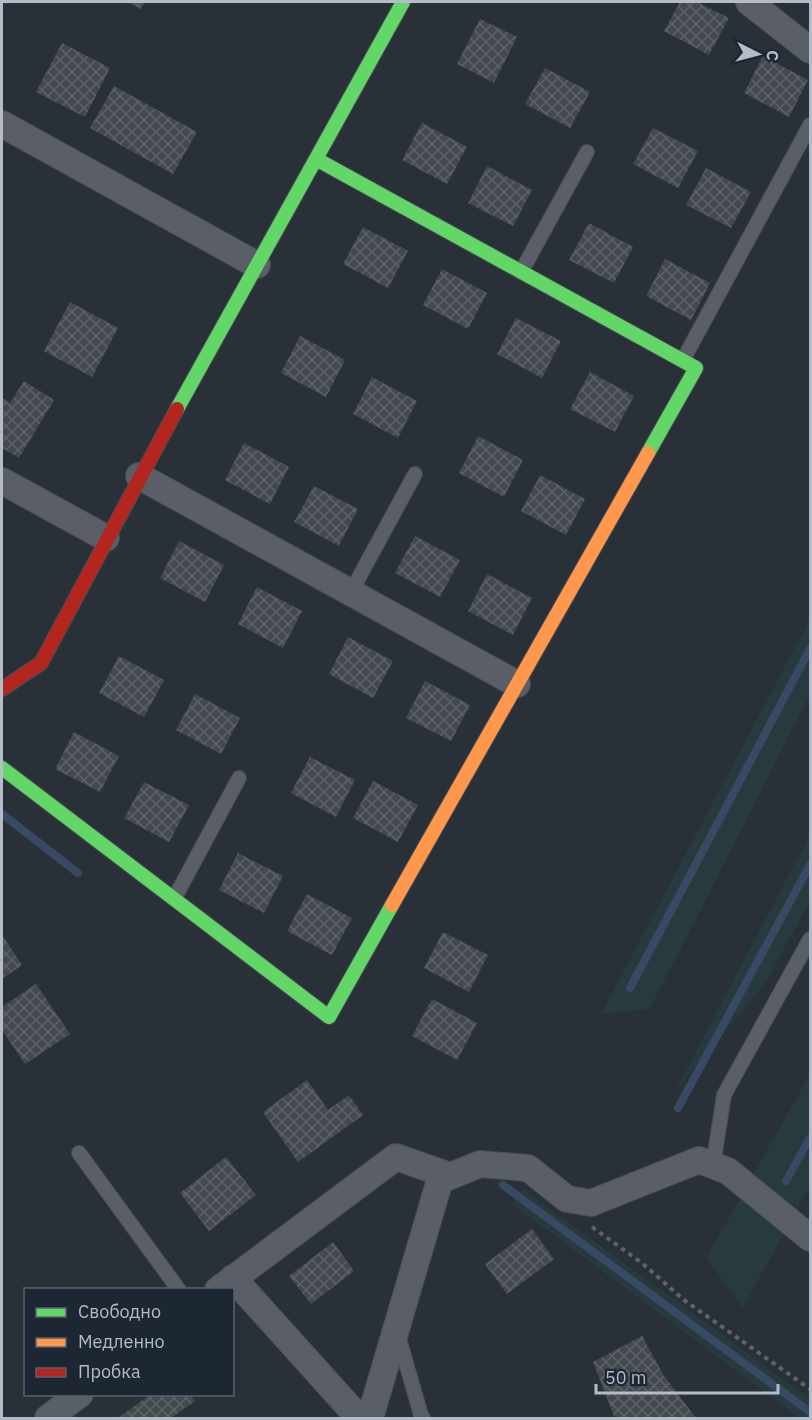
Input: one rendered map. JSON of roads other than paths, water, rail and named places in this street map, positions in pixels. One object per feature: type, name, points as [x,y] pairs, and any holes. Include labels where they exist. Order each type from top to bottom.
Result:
[{"type":"street","points":[[2,689],[41,663],[139,476],[403,2]]},
{"type":"street","points":[[748,2],[810,50]]},
{"type":"street","points":[[2,124],[257,265]]},
{"type":"street","points":[[2,768],[329,1017],[696,368],[316,159]]},
{"type":"street","points":[[139,476],[517,684]]},
{"type":"street","points":[[2,482],[106,538]]},
{"type":"street","points":[[225,1284],[396,1157],[442,1173],[370,1419]]},
{"type":"street","points":[[441,1180],[480,1164],[528,1168],[567,1199],[591,1203],[699,1160],[728,1171],[810,1238]]},
{"type":"street","points":[[234,1293],[359,1419]]},
{"type":"street","points":[[48,1419],[79,1396]]},
{"type":"lane","points":[[683,360],[810,125]]},
{"type":"lane","points":[[521,272],[586,152]]},
{"type":"lane","points":[[351,592],[415,474]]},
{"type":"lane","points":[[174,899],[239,778]]},
{"type":"lane","points":[[714,1166],[724,1095],[810,939]]},
{"type":"lane","points":[[79,1153],[178,1288]]},
{"type":"lane","points":[[396,1329],[423,1419]]},
{"type":"waterway","points":[[630,988],[810,649]]},
{"type":"waterway","points":[[2,814],[78,873]]},
{"type":"waterway","points":[[678,1108],[810,865]]},
{"type":"waterway","points":[[786,1181],[810,1138]]},
{"type":"waterway","points":[[503,1185],[810,1412]]}]
